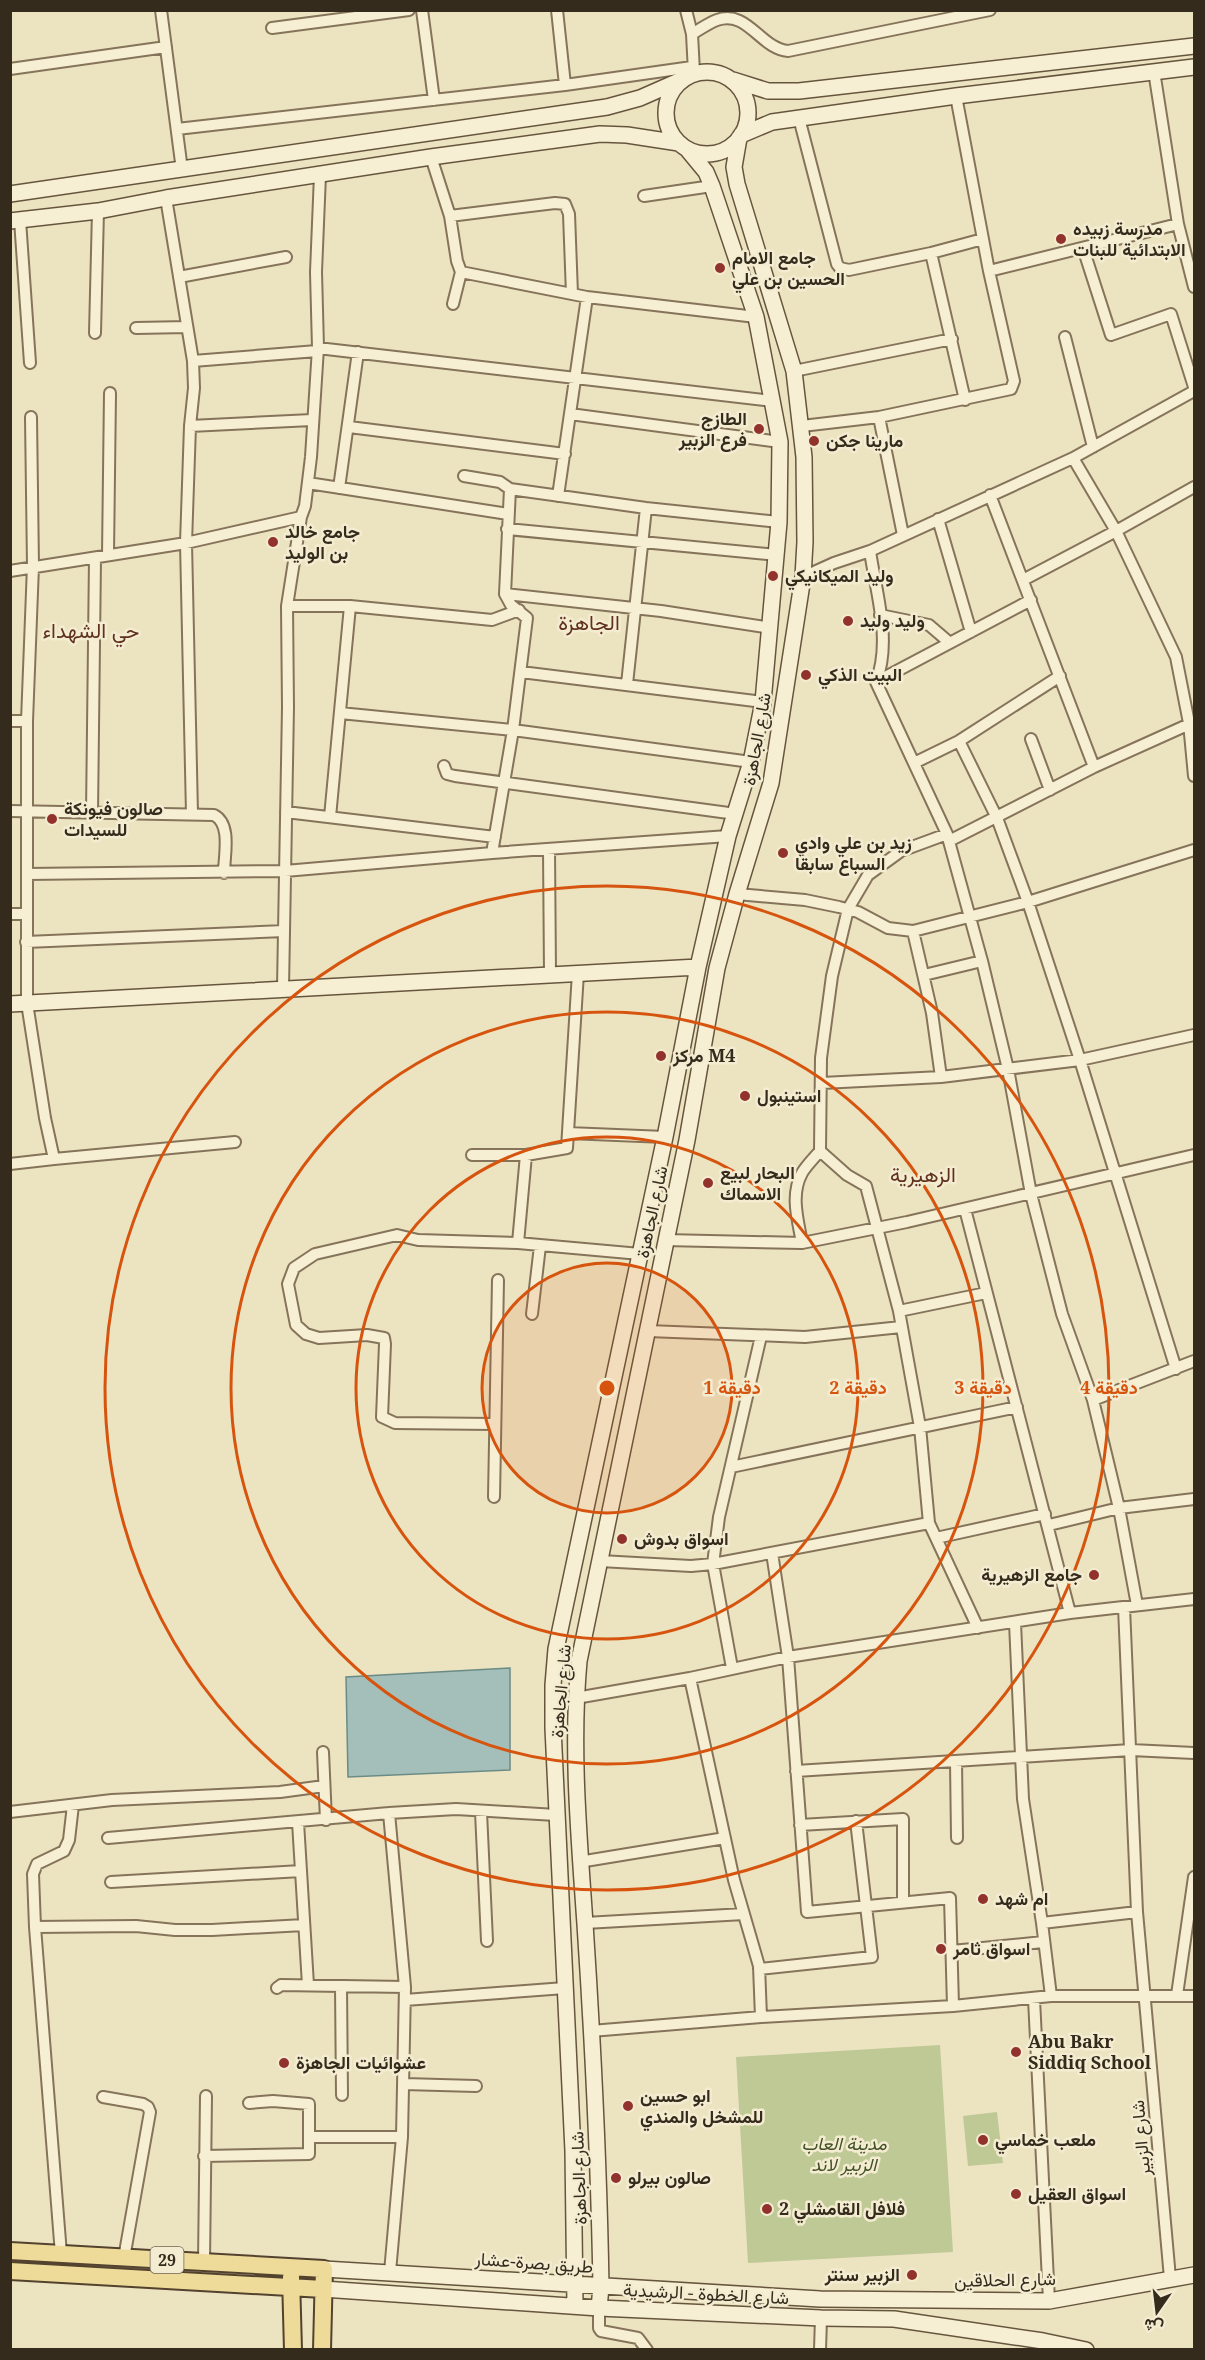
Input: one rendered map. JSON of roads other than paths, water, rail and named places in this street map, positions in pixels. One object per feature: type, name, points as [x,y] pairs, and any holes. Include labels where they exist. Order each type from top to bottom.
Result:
[{"type":"main road","name":"29","points":[[10,2251],[324,2269]]},
{"type":"main road","points":[[291,2267],[293,2349]]},
{"type":"main road","points":[[322,2349],[324,2269]]},
{"type":"main road","name":"29","points":[[10,2271],[323,2289]]},
{"type":"street","points":[[161,10],[182,170]]},
{"type":"street","points":[[272,28],[409,10]]},
{"type":"street","points":[[422,10],[434,100]]},
{"type":"street","points":[[557,10],[565,85]]},
{"type":"street","points":[[682,146],[670,132],[666,111],[671,91],[689,73],[692,34],[686,10]]},
{"type":"street","points":[[692,34],[718,20],[732,18],[742,21],[772,47],[788,51],[982,11]]},
{"type":"street","points":[[177,129],[689,73],[714,72],[733,81],[768,91],[799,91],[1194,45]]},
{"type":"street","points":[[10,69],[166,47]]},
{"type":"street","points":[[30,363],[15,220],[98,211],[166,198],[431,157],[600,134],[627,135],[682,146],[700,154],[715,153],[728,148],[740,137],[772,122],[956,96],[1194,67]]},
{"type":"street","points":[[1154,71],[1178,224],[1190,250],[1194,287]]},
{"type":"street","points":[[10,194],[607,107],[640,98],[689,73]]},
{"type":"street","points":[[733,81],[743,92],[748,106],[747,122],[740,137]]},
{"type":"street","points":[[802,426],[879,417],[1011,389],[1014,381],[989,271],[956,96]]},
{"type":"street","points":[[799,118],[837,264],[840,268],[849,270],[931,253],[983,239]]},
{"type":"street","name":"شارع الجاهزة","points":[[599,2308],[601,2287],[598,2149],[585,1923],[579,1862],[575,1739],[579,1661],[687,1140],[717,968],[771,783],[802,576],[806,524],[802,426],[794,371],[734,167],[740,137]]},
{"type":"street","name":"شارع الجاهزة","points":[[575,2306],[573,2151],[556,1815],[553,1685],[556,1649],[698,967],[728,836],[751,762],[763,702],[779,522],[780,442],[756,317],[706,172],[682,146]]},
{"type":"street","points":[[431,157],[450,216],[457,261],[461,272],[453,304]]},
{"type":"street","points":[[283,988],[287,606],[301,517],[305,506],[311,457],[317,349],[316,272],[320,175]]},
{"type":"street","points":[[644,196],[712,186]]},
{"type":"street","points":[[166,198],[193,361],[194,388],[190,426],[186,543],[192,814]]},
{"type":"street","points":[[450,216],[555,203],[565,204],[569,214],[572,294]]},
{"type":"street","points":[[95,333],[98,211]]},
{"type":"street","points":[[989,271],[1178,224]]},
{"type":"street","points":[[730,244],[739,237],[753,237]]},
{"type":"street","points":[[802,576],[870,551],[1073,458],[1194,389],[1171,314],[1111,335],[1083,248]]},
{"type":"street","points":[[931,253],[965,400]]},
{"type":"street","points":[[179,277],[286,257]]},
{"type":"street","points":[[461,272],[587,297],[756,317]]},
{"type":"street","points":[[558,496],[587,297]]},
{"type":"street","points":[[136,328],[187,327]]},
{"type":"street","points":[[1065,337],[1093,447]]},
{"type":"street","points":[[794,371],[952,339]]},
{"type":"street","points":[[193,361],[317,349],[773,401]]},
{"type":"street","points":[[339,488],[358,352]]},
{"type":"street","points":[[108,555],[110,393]]},
{"type":"street","points":[[570,414],[780,442]]},
{"type":"street","points":[[31,417],[33,566],[27,721],[27,1003],[45,1118],[54,1159]]},
{"type":"street","points":[[879,417],[903,534]]},
{"type":"street","points":[[190,426],[312,420]]},
{"type":"street","points":[[349,427],[565,454]]},
{"type":"street","points":[[781,461],[804,457]]},
{"type":"street","points":[[1073,458],[1116,531],[1176,657],[1192,722],[1194,776]]},
{"type":"street","points":[[464,476],[500,482],[510,489],[779,522]]},
{"type":"street","points":[[308,483],[508,514]]},
{"type":"street","points":[[1023,580],[1116,531],[1194,486]]},
{"type":"street","points":[[492,853],[506,782],[527,618],[511,605],[505,594],[510,489]]},
{"type":"street","points":[[990,495],[1094,767]]},
{"type":"street","points":[[627,684],[646,507]]},
{"type":"street","points":[[10,571],[186,543],[301,517]]},
{"type":"street","points":[[938,519],[971,632]]},
{"type":"street","points":[[507,529],[777,555]]},
{"type":"street","points":[[870,551],[884,644],[882,668],[876,682],[948,837],[982,961],[1008,1069],[1031,1194],[1062,1314],[1093,1400],[1119,1508],[1137,1605]]},
{"type":"street","points":[[92,814],[95,558]]},
{"type":"street","points":[[505,594],[771,627]]},
{"type":"street","points":[[876,682],[1030,600]]},
{"type":"street","points":[[287,606],[350,606],[492,620],[519,610]]},
{"type":"street","points":[[330,817],[350,606]]},
{"type":"street","points":[[880,615],[929,625],[950,643]]},
{"type":"street","points":[[521,672],[763,702]]},
{"type":"street","points":[[914,763],[960,741],[1060,676]]},
{"type":"street","points":[[765,679],[787,682]]},
{"type":"street","points":[[340,712],[513,730],[751,762]]},
{"type":"street","points":[[10,721],[27,721]]},
{"type":"street","points":[[802,1243],[795,1206],[802,1173],[820,1151],[821,1058],[832,976],[848,909],[868,875],[901,851],[948,837],[997,818],[1094,767],[1192,722]]},
{"type":"street","points":[[1030,740],[1050,790]]},
{"type":"street","points":[[960,741],[997,818],[1028,902],[1080,1060],[1176,1369]]},
{"type":"street","points":[[444,766],[447,774],[736,814]]},
{"type":"street","points":[[10,811],[214,815],[222,821],[225,831],[224,873]]},
{"type":"street","points":[[286,812],[495,837]]},
{"type":"street","points":[[27,874],[285,871],[728,836]]},
{"type":"street","points":[[549,849],[550,974]]},
{"type":"street","points":[[737,894],[805,900],[848,909],[888,928],[913,931],[1028,902],[1194,850]]},
{"type":"street","points":[[10,914],[26,914]]},
{"type":"street","points":[[26,942],[284,931]]},
{"type":"street","points":[[913,931],[924,975],[941,1077]]},
{"type":"street","points":[[924,975],[982,961]]},
{"type":"street","points":[[10,1004],[698,967]]},
{"type":"street","points":[[472,1155],[526,1155],[567,1148],[578,973]]},
{"type":"street","points":[[822,1083],[941,1077],[1080,1060],[1194,1035]]},
{"type":"street","points":[[568,1133],[687,1140]]},
{"type":"street","points":[[10,1164],[235,1142]]},
{"type":"street","points":[[820,1151],[847,1175],[866,1186],[899,1311],[920,1427],[928,1523],[978,1628]]},
{"type":"street","points":[[518,1243],[526,1155]]},
{"type":"street","points":[[665,1240],[802,1243],[965,1209],[1194,1155]]},
{"type":"street","points":[[965,1209],[1070,1614]]},
{"type":"street","points":[[495,1424],[395,1423],[382,1417],[384,1338],[367,1335],[319,1338],[306,1334],[296,1325],[288,1284],[294,1268],[315,1254],[397,1235],[418,1240],[518,1243],[640,1254]]},
{"type":"street","points":[[532,1314],[540,1246]]},
{"type":"street","points":[[494,1497],[498,1280]]},
{"type":"street","points":[[899,1311],[986,1293]]},
{"type":"street","points":[[648,1331],[805,1337],[901,1327]]},
{"type":"street","points":[[732,1668],[713,1564],[719,1517],[761,1336]]},
{"type":"street","points":[[1093,1400],[1194,1361]]},
{"type":"street","points":[[730,1467],[1017,1407]]},
{"type":"street","points":[[936,1538],[1119,1508],[1194,1499]]},
{"type":"street","points":[[600,1561],[691,1566],[713,1564],[928,1523]]},
{"type":"street","points":[[772,1553],[788,1657],[807,1912],[950,1898],[954,2006]]},
{"type":"street","points":[[576,1698],[690,1678],[788,1657],[1070,1614],[1194,1599]]},
{"type":"street","name":"شارع الزبير","points":[[1124,1607],[1137,1912],[1170,2278]]},
{"type":"street","points":[[1015,1623],[1023,1799],[1051,1996]]},
{"type":"street","points":[[690,1678],[725,1838],[759,1969],[761,2017]]},
{"type":"street","points":[[796,1771],[1131,1750],[1194,1753]]},
{"type":"street","points":[[323,1752],[326,1820]]},
{"type":"street","points":[[956,1761],[957,1838]]},
{"type":"street","points":[[10,1812],[112,1800],[280,1792],[324,1786]]},
{"type":"street","points":[[61,2254],[35,1927],[33,1874],[37,1863],[64,1851],[69,1840],[73,1805]]},
{"type":"street","points":[[108,1838],[456,1809],[556,1815]]},
{"type":"street","points":[[481,1812],[487,1941]]},
{"type":"street","points":[[389,1813],[405,1987],[402,2137],[390,2272]]},
{"type":"street","points":[[800,1825],[903,1819],[903,1902]]},
{"type":"street","points":[[759,1969],[872,1957],[868,1906],[856,1821]]},
{"type":"street","points":[[298,1822],[308,1985]]},
{"type":"street","points":[[579,1862],[725,1838]]},
{"type":"street","points":[[111,1882],[301,1871]]},
{"type":"street","points":[[1177,1995],[1192,1905],[1194,1877]]},
{"type":"street","points":[[1042,1923],[1137,1912]]},
{"type":"street","points":[[585,1923],[744,1914]]},
{"type":"street","points":[[35,1927],[136,1926],[176,1930],[212,1930],[304,1925]]},
{"type":"street","points":[[951,1951],[1043,1942]]},
{"type":"street","points":[[277,1988],[281,1985],[405,1987]]},
{"type":"street","points":[[341,1986],[342,2095]]},
{"type":"street","points":[[405,2000],[565,1988]]},
{"type":"street","points":[[591,2031],[761,2017],[954,2006],[1051,1996],[1194,1996]]},
{"type":"street","points":[[1034,1999],[1049,2301]]},
{"type":"street","points":[[404,2084],[477,2086]]},
{"type":"street","points":[[204,2262],[206,2096]]},
{"type":"street","points":[[103,2097],[143,2104],[150,2112],[124,2258]]},
{"type":"street","points":[[204,2156],[306,2155],[310,2151],[309,2104],[273,2101],[249,2103]]},
{"type":"street","points":[[310,2137],[402,2137]]},
{"type":"street","points":[[573,2151],[598,2149]]},
{"type":"street","name":"طريق بصرة-عشار","points":[[324,2269],[850,2300]]},
{"type":"street","name":"شارع الحلاقين","points":[[850,2300],[1049,2301],[1194,2274]]},
{"type":"street","name":"شارع الخطوة - الرشيدية","points":[[323,2289],[599,2308],[894,2319],[1044,2345],[1086,2349]]},
{"type":"street","points":[[850,2300],[850,2318]]},
{"type":"street","points":[[599,2308],[599,2328],[602,2331],[638,2338],[647,2349]]},
{"type":"street","points":[[820,2349],[821,2318]]},
{"type":"water","points":[[510,1668],[510,1770],[348,1777],[346,1677]]},
{"type":"place","name":"مدرسة زبيده الابتدائية للبنات","points":[[1061,239]]},
{"type":"place","name":"جامع الامام الحسين بن علي","points":[[720,268]]},
{"type":"place","name":"الطازج فرع الزبير","points":[[759,429]]},
{"type":"place","name":"مارينا جكن","points":[[814,441]]},
{"type":"place","name":"جامع خالد بن الوليد","points":[[273,542]]},
{"type":"place","name":"وليد الميكانيكي","points":[[773,576]]},
{"type":"place","name":"وليد وليد","points":[[848,621]]},
{"type":"place","name":"البيت الذكي","points":[[806,675]]},
{"type":"place","name":"صالون فيونكة للسيدات","points":[[52,819]]},
{"type":"place","name":"زيد بن علي وادي السباع سابقا","points":[[783,853]]},
{"type":"place","name":"مركز M4","points":[[661,1056]]},
{"type":"place","name":"استينبول","points":[[745,1096]]},
{"type":"place","name":"البحار لبيع الاسماك","points":[[708,1183]]},
{"type":"place","name":"اسواق بدوش","points":[[622,1539]]},
{"type":"place","name":"جامع الزهيرية","points":[[1094,1575]]},
{"type":"place","name":"ام شهد","points":[[983,1899]]},
{"type":"place","name":"اسواق ثامر","points":[[941,1949]]},
{"type":"place","name":"Abu Bakr Siddiq School","points":[[1016,2052]]},
{"type":"place","name":"عشوائيات الجاهزة","points":[[284,2063]]},
{"type":"place","name":"ابو حسين للمشخل والمندي","points":[[628,2106]]},
{"type":"place","name":"ملعب خماسي","points":[[983,2140]]},
{"type":"place","name":"صالون بيرلو","points":[[616,2178]]},
{"type":"place","name":"اسواق العقيل","points":[[1016,2194]]},
{"type":"place","name":"فلافل القامشلي 2","points":[[767,2209]]},
{"type":"place","name":"الزبير سنتر","points":[[912,2275]]},
{"type":"district","name":"الجاهزة","points":[[589,623]]},
{"type":"district","name":"حي الشهداء","points":[[91,631]]},
{"type":"district","name":"الزهيرية","points":[[923,1175]]},
{"type":"park label","name":"مدينة العاب الزبير لاند","points":[[844,2154]]}]
